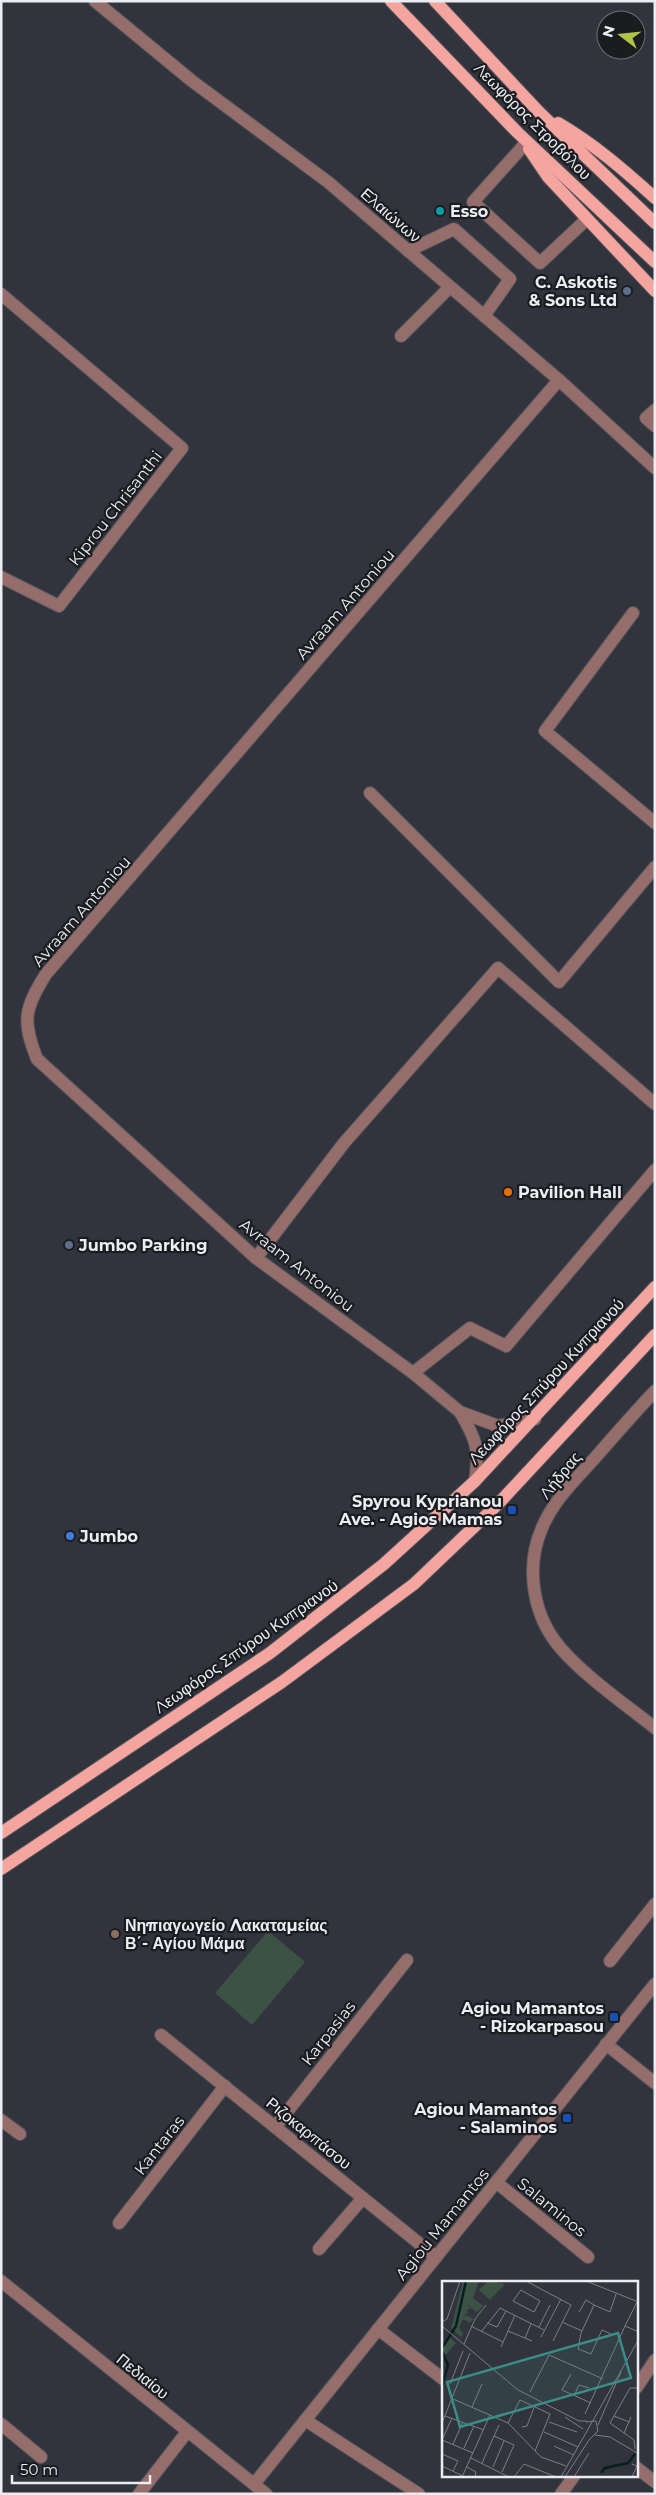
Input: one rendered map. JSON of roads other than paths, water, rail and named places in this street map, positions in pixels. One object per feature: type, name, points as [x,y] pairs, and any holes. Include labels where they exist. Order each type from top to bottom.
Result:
[{"type":"main road","name":"Λεωφόρος Στροβόλου","points":[[391,1],[517,132],[655,262]]},
{"type":"main road","name":"Λεωφόρος Στροβόλου","points":[[435,1],[539,112],[655,223]]},
{"type":"main road","points":[[539,112],[588,141],[655,198]]},
{"type":"main road","points":[[517,132],[548,177],[655,291]]},
{"type":"main road","name":"Λεωφόρος Σπύρου Κυπριανού","points":[[1,1833],[270,1653],[384,1564],[475,1481],[535,1419],[655,1287]]},
{"type":"main road","points":[[1,1869],[282,1682],[414,1584],[498,1504],[655,1335]]},
{"type":"street","name":"Ελαιώνων","points":[[95,1],[111,5],[192,81],[328,182],[558,380],[655,468]]},
{"type":"street","points":[[525,144],[473,202],[540,263],[586,219]]},
{"type":"street","points":[[408,251],[454,229],[510,279],[484,316]]},
{"type":"street","points":[[401,336],[450,287]]},
{"type":"street","name":"Kiprou Chrisanthi","points":[[1,294],[182,448],[59,606],[1,577]]},
{"type":"street","name":"Avraam Antoniou","points":[[460,1412],[413,1373],[256,1258],[37,1059],[28,1035],[28,1009],[46,974],[558,380]]},
{"type":"street","points":[[655,410],[646,418],[655,426]]},
{"type":"street","points":[[633,613],[545,731],[655,823]]},
{"type":"street","points":[[370,793],[558,982],[655,866]]},
{"type":"street","points":[[256,1258],[344,1143],[498,968],[655,1104]]},
{"type":"street","points":[[413,1373],[470,1328],[506,1346],[655,1170]]},
{"type":"street","name":"Λήδρας","points":[[654,1394],[557,1500],[541,1530],[535,1554],[533,1580],[536,1601],[545,1626],[556,1642],[574,1662],[655,1728]]},
{"type":"street","points":[[460,1412],[498,1426],[535,1419]]},
{"type":"street","points":[[460,1412],[477,1445],[479,1460],[475,1481]]},
{"type":"street","points":[[610,1961],[655,1904]]},
{"type":"street","name":"Karpasias","points":[[275,2127],[407,1960]]},
{"type":"street","name":"Agiou Mamantos","points":[[254,2484],[655,1984]]},
{"type":"street","name":"Ριζοκαρπάσου","points":[[161,2035],[436,2257]]},
{"type":"street","points":[[606,2044],[655,2083]]},
{"type":"street","name":"Kantaras","points":[[119,2223],[225,2086]]},
{"type":"street","points":[[1,2120],[20,2134]]},
{"type":"street","name":"Salaminos","points":[[496,2182],[588,2257]]},
{"type":"street","points":[[319,2249],[363,2198]]},
{"type":"street","name":"Πεδιαίου","points":[[1,2281],[266,2494]]},
{"type":"street","points":[[378,2329],[442,2377]]},
{"type":"street","points":[[638,2386],[655,2360]]},
{"type":"street","points":[[305,2420],[419,2494]]},
{"type":"street","points":[[1,2424],[41,2457]]},
{"type":"street","points":[[139,2494],[187,2432]]},
{"type":"street","points":[[638,2469],[655,2482]]},
{"type":"street","points":[[561,2494],[573,2478]]},
{"type":"place","name":"Esso","points":[[440,211]]},
{"type":"place","name":"C. Askotis & Sons Ltd","points":[[627,291]]},
{"type":"place","name":"Pavilion Hall","points":[[508,1192]]},
{"type":"place","name":"Jumbo Parking","points":[[69,1245]]},
{"type":"place","name":"Spyrou Kyprianou Ave. - Agios Mamas","points":[[512,1510]]},
{"type":"place","name":"Jumbo","points":[[70,1536]]},
{"type":"place","name":"Νηπιαγωγείο Λακαταμείας Β΄- Αγίου Μάμα","points":[[115,1934]]},
{"type":"place","name":"Agiou Mamantos - Rizokarpasou","points":[[614,2017]]},
{"type":"place","name":"Agiou Mamantos - Salaminos","points":[[567,2118]]}]
